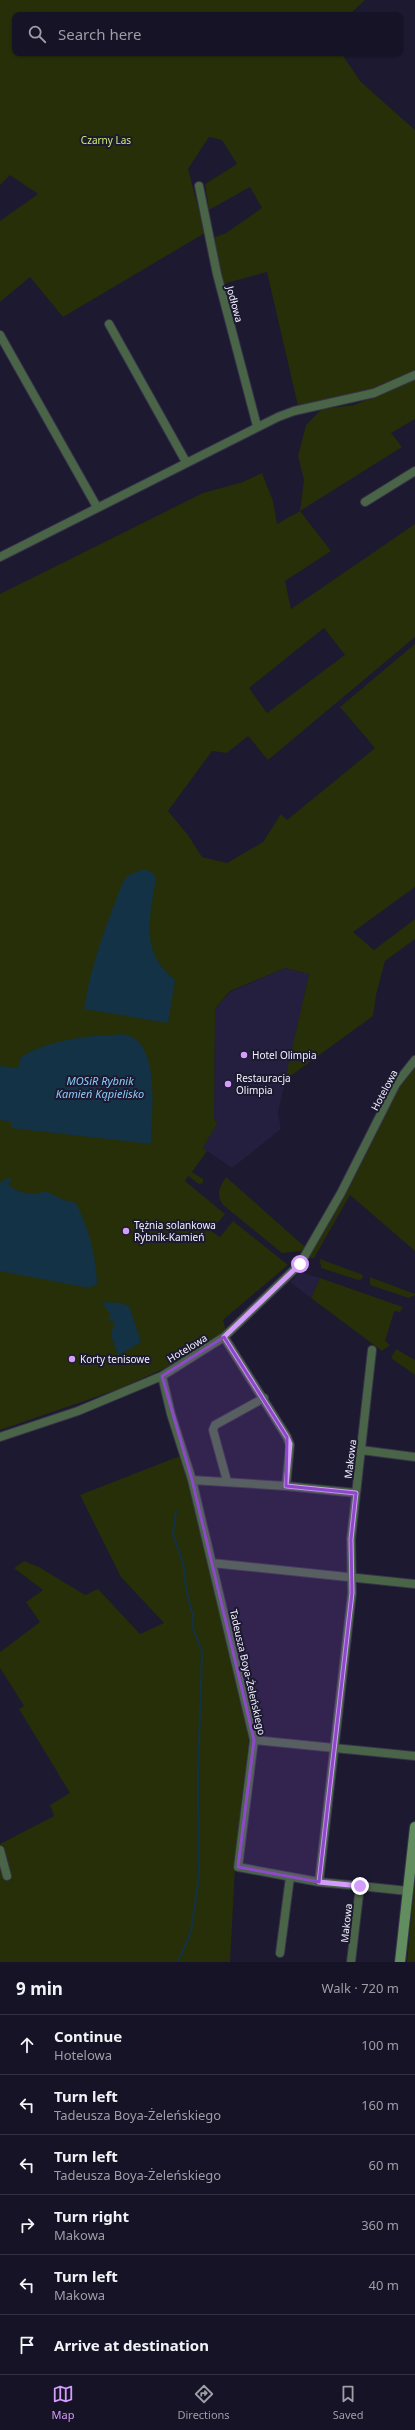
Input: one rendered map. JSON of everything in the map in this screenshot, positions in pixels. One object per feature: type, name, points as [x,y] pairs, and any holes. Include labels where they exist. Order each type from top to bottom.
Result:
[{"type":"street","name":"Jodłowa","points":[[199,186],[217,274],[258,426]]},
{"type":"street","points":[[109,324],[186,462]]},
{"type":"street","points":[[0,335],[97,507]]},
{"type":"street","points":[[0,556],[258,426],[294,411],[374,393],[415,375]]},
{"type":"street","points":[[365,502],[415,471]]},
{"type":"street","name":"Hotelowa","points":[[0,1438],[78,1411],[162,1376],[224,1337],[300,1264],[341,1193],[396,1084],[415,1060]]},
{"type":"street","points":[[224,1337],[285,1430],[290,1444],[286,1486]]},
{"type":"street","name":"Makowa","points":[[319,1882],[352,1578],[351,1539],[372,1350]]},
{"type":"street","name":"Tadeusza Boya-Żeleńskiego","points":[[162,1376],[171,1414],[192,1480],[254,1740],[238,1868],[319,1882]]},
{"type":"street","points":[[227,1481],[213,1430],[215,1425],[264,1398]]},
{"type":"street","points":[[361,1450],[415,1457]]},
{"type":"street","points":[[192,1480],[227,1481],[356,1493]]},
{"type":"street","points":[[212,1563],[415,1584]]},
{"type":"street","points":[[254,1740],[415,1756]]},
{"type":"street","points":[[400,1962],[415,1827]]},
{"type":"street","points":[[0,1850],[7,1876]]},
{"type":"street","points":[[280,1953],[290,1877]]},
{"type":"street","points":[[319,1882],[408,1891]]},
{"type":"street","name":"Makowa","points":[[351,1962],[360,1886]]},
{"type":"highlighted area","points":[[224,1337],[287,1437],[286,1486],[356,1493],[351,1539],[352,1593],[319,1882],[238,1867],[254,1740],[192,1480],[162,1376]]},
{"type":"shaded area","name":"Hotel Olimpia","points":[[285,968],[309,974],[278,1113],[281,1129],[232,1168],[203,1148],[218,1122],[214,1120],[215,1009],[230,992]]},
{"type":"shaded area","points":[[300,1272],[320,1278],[311,1298],[290,1282]]},
{"type":"green space","name":"Czarny Las","points":[[0,0],[365,0],[352,12],[12,12],[12,56],[343,56],[361,82],[415,130],[415,372],[361,393],[298,406],[267,272],[223,284],[213,238],[226,233],[262,208],[250,187],[209,210],[205,184],[237,164],[222,140],[209,137],[188,169],[205,233],[63,317],[30,277],[0,302],[0,221],[38,194],[10,175],[0,185]]},
{"type":"green space","points":[[415,380],[415,419],[391,433],[402,447],[300,511],[304,480],[298,456],[306,425],[322,409],[354,405]]},
{"type":"green space","points":[[262,473],[273,501],[277,524],[300,511],[331,551],[285,581],[291,609],[415,524],[415,637],[268,760],[248,736],[227,753],[212,751],[168,811],[188,835],[202,857],[227,863],[263,842],[281,814],[287,820],[375,748],[340,707],[415,644],[415,887],[353,932],[374,950],[415,919],[415,939],[385,961],[376,995],[373,1016],[285,1080],[309,974],[285,968],[230,991],[215,1009],[214,1120],[218,1122],[203,1148],[207,1151],[192,1172],[203,1179],[203,1183],[199,1184],[188,1176],[185,1181],[225,1214],[211,1231],[220,1237],[233,1221],[288,1265],[223,1320],[226,1331],[172,1365],[119,1389],[0,1430],[0,594],[203,493],[243,482]],"holes":[[[324,628],[345,655],[267,713],[249,688]]]},
{"type":"green space","points":[[415,1067],[415,1251],[350,1195],[314,1258],[310,1258],[308,1256],[396,1090]]},
{"type":"green space","points":[[226,1177],[305,1247],[301,1251],[282,1253],[223,1205],[219,1191]]},
{"type":"green space","points":[[320,1259],[363,1275],[362,1279],[358,1280],[321,1268]]},
{"type":"green space","points":[[370,1277],[415,1295],[409,1298],[370,1285]]},
{"type":"green space","points":[[320,1278],[403,1307],[400,1312],[394,1312],[385,1341],[390,1345],[382,1351],[311,1298]]},
{"type":"green space","points":[[396,1349],[415,1360],[415,1375],[391,1358]]},
{"type":"green space","points":[[180,1456],[189,1482],[249,1739],[235,1868],[230,1962],[0,1962],[0,1844],[54,1816],[50,1805],[70,1793],[19,1709],[24,1706],[0,1668],[0,1652],[40,1622],[26,1602],[43,1590],[14,1568],[24,1561],[39,1567],[85,1595],[98,1589],[140,1634],[164,1623],[121,1577],[80,1495]]},
{"type":"green space","points":[[415,1875],[415,1962],[407,1962]]},
{"type":"water","points":[[144,869],[153,873],[156,878],[150,920],[152,946],[156,958],[175,980],[168,1023],[84,1009],[95,960],[123,882],[129,875]]},
{"type":"water","name":"MOSiR Rybnik Kamień Kąpielisko","points":[[119,1034],[133,1038],[143,1047],[148,1061],[152,1078],[151,1144],[11,1128],[11,1122],[0,1120],[0,1066],[18,1068],[21,1057],[29,1052],[57,1042],[86,1037]]},
{"type":"water","points":[[6,1178],[12,1179],[8,1184],[21,1192],[36,1194],[45,1191],[64,1200],[76,1203],[85,1222],[91,1242],[97,1284],[89,1288],[0,1271],[0,1183]]},
{"type":"water","points":[[102,1302],[120,1303],[129,1306],[141,1342],[118,1356],[111,1334],[115,1322],[107,1319],[111,1315]]},
{"type":"waterway","points":[[176,1511],[173,1534],[183,1563],[187,1594],[193,1615],[192,1625],[202,1652],[198,1774],[199,1875],[191,1932],[178,1962]]},
{"type":"place","name":"Hotel Olimpia","points":[[244,1055]]},
{"type":"place","name":"Restauracja Olimpia","points":[[228,1084]]},
{"type":"place","name":"Tężnia solankowa Rybnik-Kamień","points":[[126,1231]]},
{"type":"place","name":"Korty tenisowe","points":[[72,1359]]},
{"type":"route","points":[[300,1264],[224,1337],[285,1430],[290,1444],[286,1486],[356,1493],[351,1539],[353,1573],[352,1593],[319,1882],[360,1886]]}]
